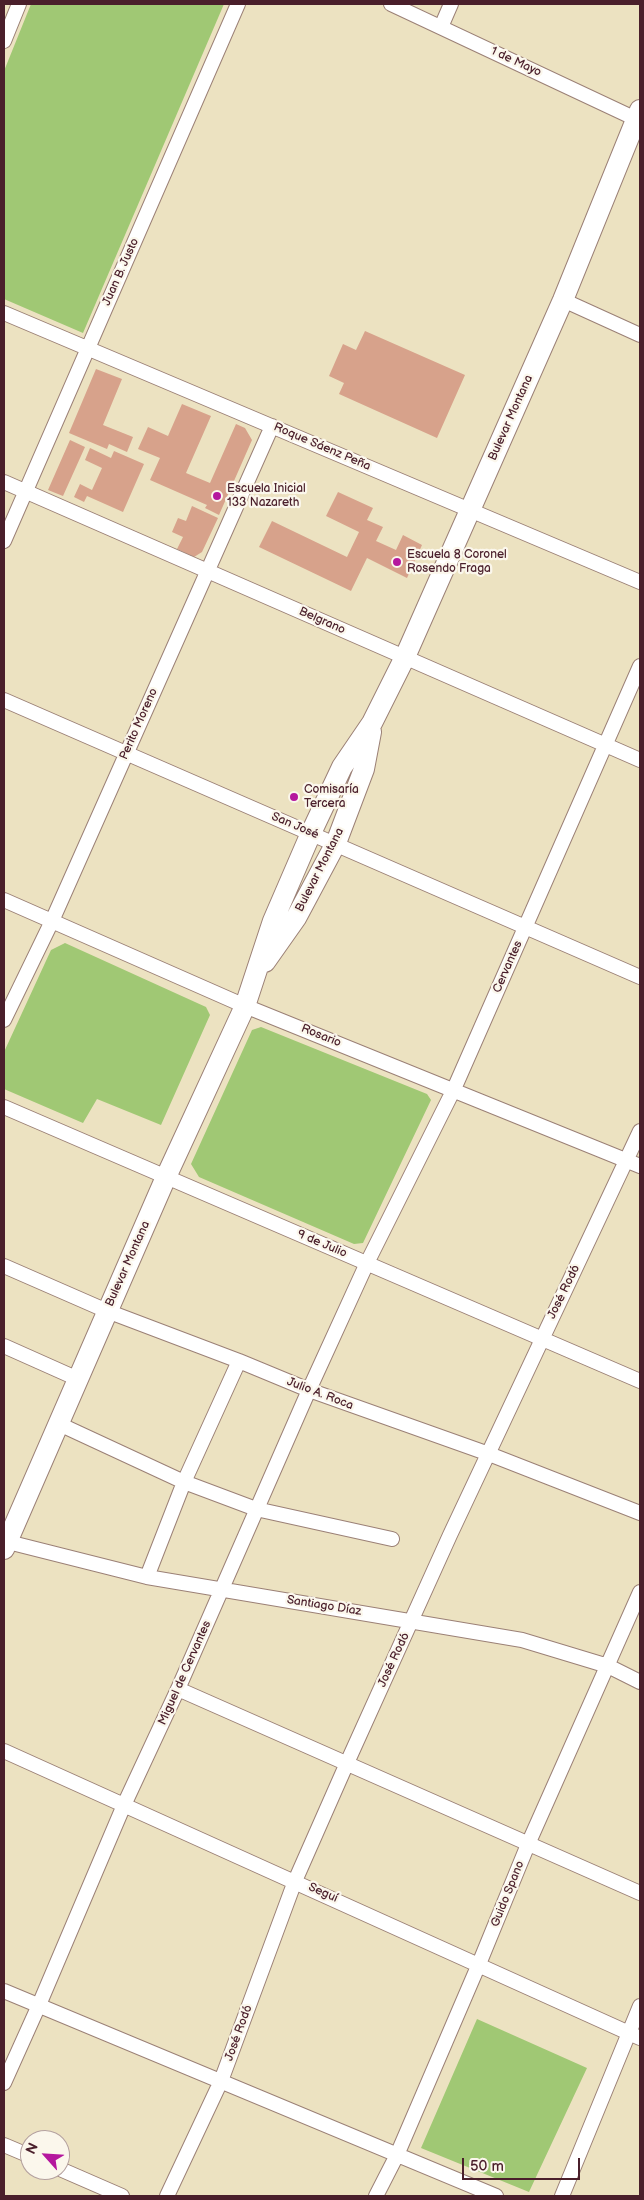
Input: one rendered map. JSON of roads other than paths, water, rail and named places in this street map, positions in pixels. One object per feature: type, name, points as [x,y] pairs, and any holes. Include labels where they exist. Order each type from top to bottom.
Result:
[{"type":"main road","name":"Bulevar Montana","points":[[5,1544],[166,1178],[245,1006],[272,921],[311,833],[342,767],[372,723],[405,657],[563,300],[639,117]]},
{"type":"main road","name":"Bulevar Montana","points":[[254,978],[296,918],[336,843],[364,769],[372,723]]},
{"type":"street","points":[[4,39],[19,4]]},
{"type":"street","name":"Juan B. Justo","points":[[4,541],[238,4]]},
{"type":"street","name":"1 de Mayo","points":[[391,4],[639,117]]},
{"type":"street","points":[[441,27],[451,4]]},
{"type":"street","points":[[563,300],[640,335]]},
{"type":"street","name":"Roque Sáenz Peña","points":[[4,313],[640,582]]},
{"type":"street","name":"Perito Moreno","points":[[4,1020],[52,921],[272,426]]},
{"type":"street","name":"Belgrano","points":[[4,482],[640,760]]},
{"type":"street","name":"Cervantes","points":[[367,1264],[454,1089],[640,666]]},
{"type":"street","name":"San José","points":[[4,700],[640,977]]},
{"type":"street","name":"Rosario","points":[[4,900],[245,1006],[634,1163]]},
{"type":"street","name":"9 de Julio","points":[[4,1107],[640,1382]]},
{"type":"street","name":"José Rodó","points":[[167,2196],[221,2081],[295,1881],[347,1763],[450,1535],[542,1339],[634,1163],[640,1131]]},
{"type":"street","name":"Miguel de Cervantes","points":[[4,2083],[124,1804],[178,1688],[309,1390],[367,1264]]},
{"type":"street","name":"Julio A. Roca","points":[[4,1266],[107,1311],[309,1390],[489,1454],[640,1513]]},
{"type":"street","points":[[4,1346],[78,1379]]},
{"type":"street","points":[[147,1577],[184,1482],[238,1361]]},
{"type":"street","points":[[59,1424],[184,1482],[256,1509],[392,1539]]},
{"type":"street","name":"Santiago Díaz","points":[[5,1544],[147,1577],[522,1640],[608,1666],[640,1682]]},
{"type":"street","name":"Guido Spano","points":[[376,2196],[397,2154],[529,1842],[640,1592]]},
{"type":"street","points":[[178,1688],[529,1842],[640,1893]]},
{"type":"street","name":"Seguí","points":[[4,1751],[479,1964],[634,2036]]},
{"type":"street","points":[[4,1990],[496,2196]]},
{"type":"street","points":[[562,2196],[634,2036],[640,2006]]},
{"type":"street","points":[[4,2144],[20,2151]]},
{"type":"street","points":[[70,2173],[122,2196]]},
{"type":"place","name":"Escuela Inicial 133 Nazareth","points":[[217,496]]},
{"type":"place","name":"Escuela 8 Coronel Rosendo Fraga","points":[[397,562]]},
{"type":"place","name":"Comisaría Tercera","points":[[294,797]]}]
